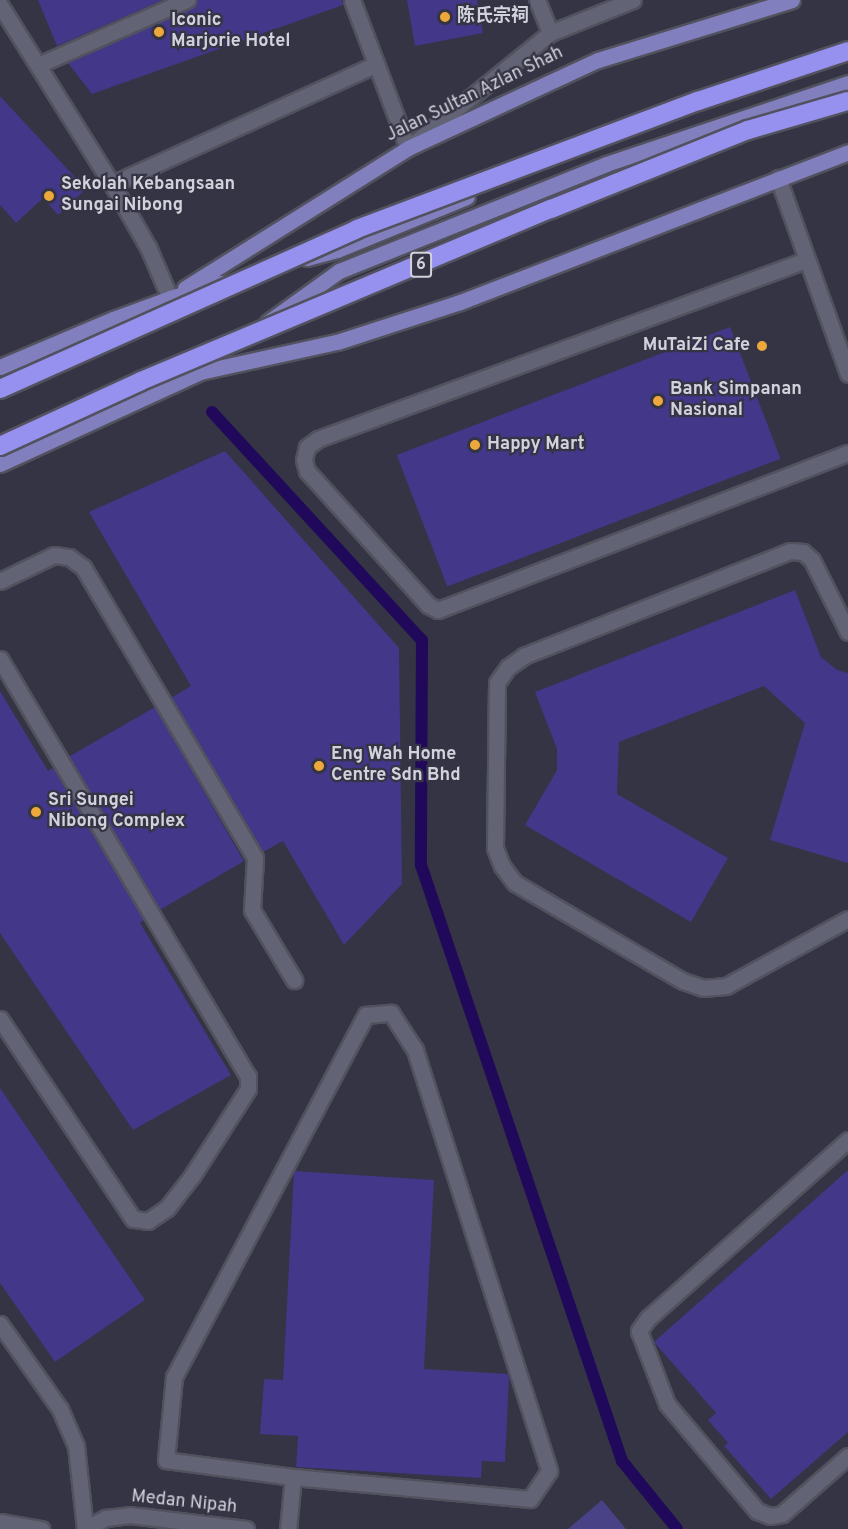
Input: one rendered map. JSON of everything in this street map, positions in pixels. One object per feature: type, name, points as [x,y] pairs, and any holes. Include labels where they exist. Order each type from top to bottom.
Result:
[{"type":"highway","points":[[0,389],[357,229],[698,101],[848,51]]},
{"type":"highway","name":"6","points":[[0,446],[141,381],[552,209],[748,130],[848,101]]},
{"type":"main road","name":"Jalan Sultan Azlan Shah","points":[[170,298],[408,148],[598,60],[792,0]]},
{"type":"main road","name":"Jalan Sultan Azlan Shah","points":[[0,367],[170,298],[337,249],[652,122],[848,61]]},
{"type":"main road","name":"6","points":[[0,464],[200,372],[339,271],[606,164],[848,83]]},
{"type":"main road","name":"6","points":[[200,372],[337,342],[460,302],[848,152]]},
{"type":"street","points":[[38,65],[187,0]]},
{"type":"street","points":[[352,0],[408,148],[549,33],[633,0]]},
{"type":"street","points":[[537,0],[549,33]]},
{"type":"street","points":[[0,5],[112,184],[148,247],[170,298]]},
{"type":"street","points":[[112,184],[376,64]]},
{"type":"street","points":[[778,178],[848,374]]},
{"type":"street","points":[[806,260],[318,439],[308,447],[304,460],[307,471],[428,605],[438,610],[848,453]]},
{"type":"street","points":[[848,632],[812,560],[803,552],[790,551],[524,656],[508,667],[497,683],[495,848],[502,866],[515,883],[683,981],[703,988],[726,986],[848,919]]},
{"type":"street","points":[[0,581],[54,555],[69,557],[83,567],[255,858],[252,910],[294,980]]},
{"type":"street","points":[[0,659],[248,1076],[248,1089],[192,1176],[167,1208],[148,1221],[133,1219],[0,1018]]},
{"type":"street","points":[[391,1013],[415,1050],[549,1471],[530,1499],[293,1477],[166,1460],[174,1377],[366,1015],[391,1013]]},
{"type":"street","points":[[848,1140],[648,1318],[639,1331],[667,1404],[757,1511],[770,1516],[782,1514],[848,1456]]},
{"type":"street","points":[[0,1324],[60,1409],[76,1446],[85,1529]]},
{"type":"street","points":[[288,1529],[293,1477]]},
{"type":"street","name":"Medan Nipah","points":[[85,1529],[106,1518],[130,1515],[246,1529]]},
{"type":"street","points":[[0,1522],[41,1529]]},
{"type":"shaded area","points":[[602,1500],[626,1529],[568,1529]]},
{"type":"building","points":[[38,0],[163,0],[57,46]]},
{"type":"building","name":"Iconic Marjorie Hotel","points":[[197,0],[342,0],[343,5],[92,94],[68,63],[191,9]]},
{"type":"building","name":"陈氏宗祠","points":[[407,0],[477,0],[483,33],[415,46]]},
{"type":"building","points":[[0,96],[86,189],[58,215],[43,198],[16,223],[0,205]]},
{"type":"building","points":[[730,327],[781,459],[447,587],[397,455]]},
{"type":"building","name":"Eng Wah Home Centre Sdn Bhd","points":[[225,451],[399,648],[402,884],[344,945],[283,841],[263,852],[171,698],[191,686],[89,512]]},
{"type":"building","points":[[795,590],[821,657],[837,670],[848,673],[848,863],[770,840],[805,723],[764,686],[619,742],[617,794],[728,858],[691,922],[525,825],[557,770],[557,749],[535,692]]},
{"type":"building","name":"Sri Sungei Nibong Complex","points":[[0,691],[48,771],[53,768],[144,920],[140,923],[231,1075],[133,1130],[0,933]]},
{"type":"building","points":[[155,707],[244,861],[158,911],[69,756]]},
{"type":"building","points":[[0,1088],[145,1300],[55,1362],[0,1283]]},
{"type":"building","points":[[848,1170],[848,1432],[771,1499],[724,1446],[728,1443],[708,1420],[716,1413],[654,1342]]},
{"type":"building","points":[[294,1171],[434,1180],[424,1369],[508,1374],[509,1378],[505,1462],[482,1461],[481,1478],[296,1467],[298,1436],[260,1434],[264,1379],[283,1380]]},
{"type":"waterway","points":[[212,412],[422,640],[421,865],[622,1461],[677,1529]]},
{"type":"place","name":"陈氏宗祠","points":[[445,17]]},
{"type":"place","name":"Iconic Marjorie Hotel","points":[[159,32]]},
{"type":"place","name":"Sekolah Kebangsaan Sungai Nibong","points":[[49,196]]},
{"type":"place","name":"MuTaiZi Cafe","points":[[762,346]]},
{"type":"place","name":"Bank Simpanan Nasional","points":[[658,401]]},
{"type":"place","name":"Happy Mart","points":[[475,445]]},
{"type":"place","name":"Eng Wah Home Centre Sdn Bhd","points":[[319,766]]},
{"type":"place","name":"Sri Sungei Nibong Complex","points":[[36,812]]}]
